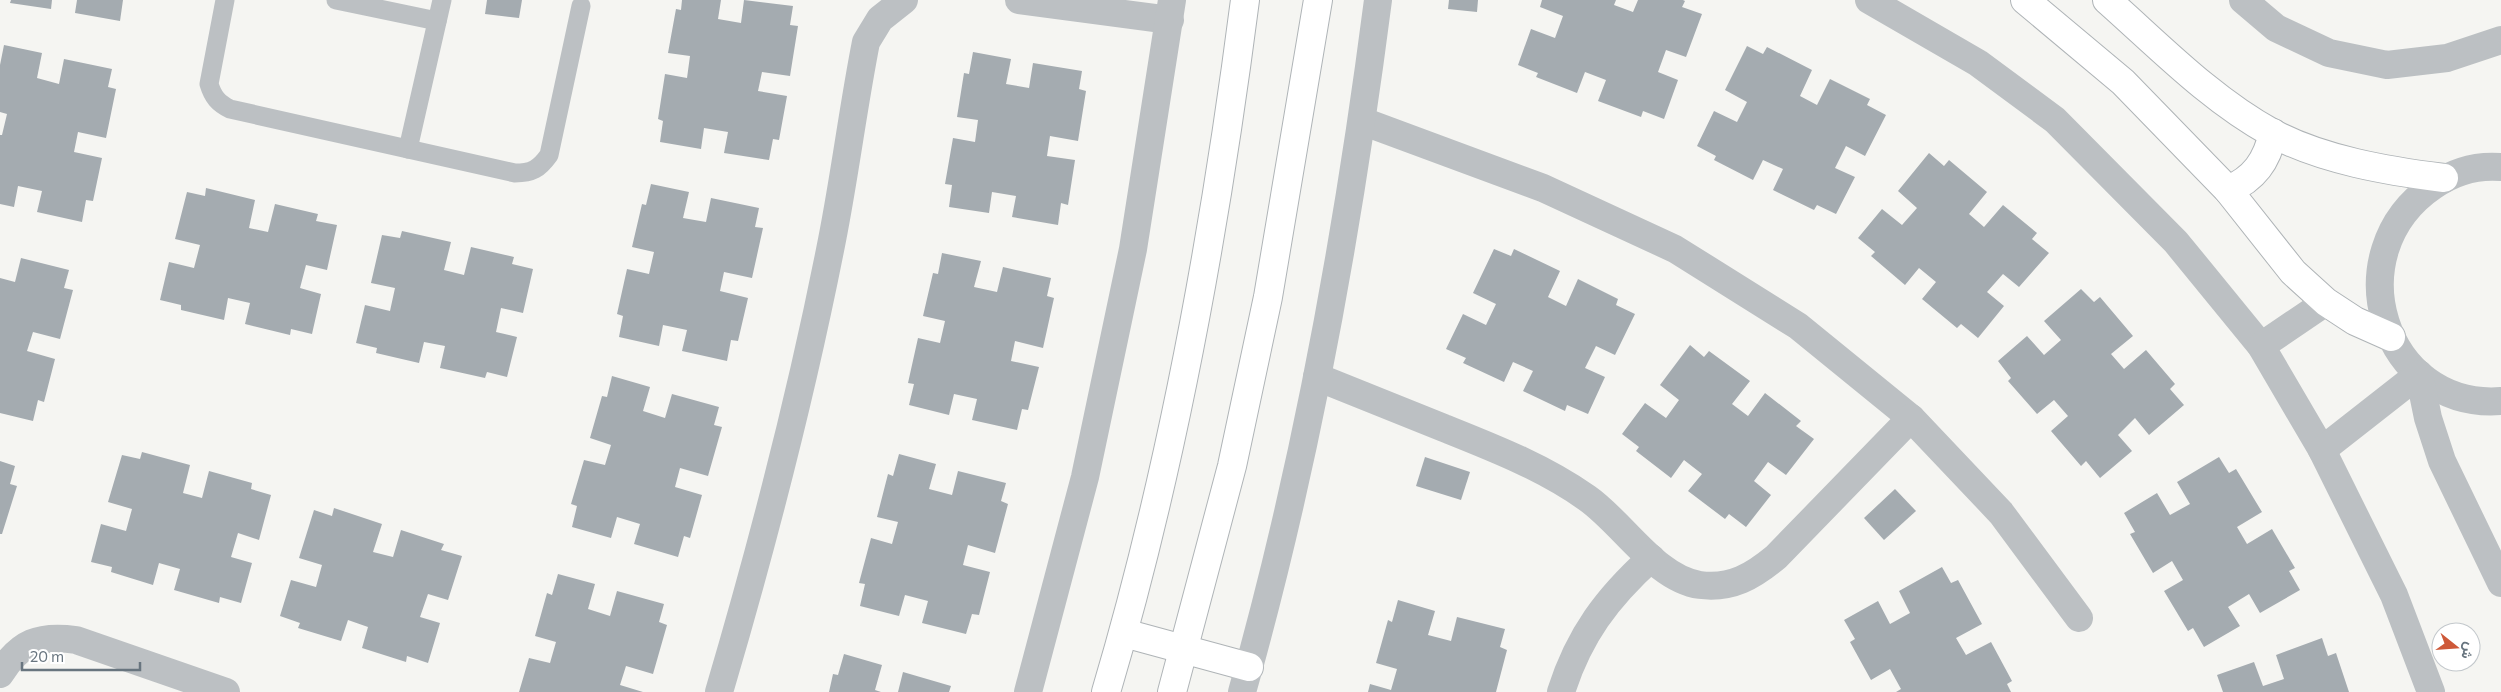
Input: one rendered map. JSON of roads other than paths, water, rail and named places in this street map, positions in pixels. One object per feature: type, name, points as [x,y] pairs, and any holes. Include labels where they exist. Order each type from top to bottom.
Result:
[{"type":"street","points":[[719,692],[753,577],[796,409],[832,240],[866,42],[880,19],[904,0]]},
{"type":"street","points":[[1019,0],[1171,10],[1133,250],[1084,477],[1028,692]]},
{"type":"street","points":[[1106,692],[1124,633],[1168,444],[1204,273],[1232,100],[1245,0]]},
{"type":"street","points":[[1172,692],[1232,466],[1266,307],[1318,0]]},
{"type":"street","points":[[1124,633],[1184,650],[1245,680],[1285,523],[1317,377],[1341,250],[1362,121],[1378,0]]},
{"type":"street","points":[[1869,0],[1978,63],[2055,120],[2176,242],[2261,346],[2322,450],[2394,595],[2431,692]]},
{"type":"street","points":[[2025,0],[2123,82],[2228,190],[2293,272],[2326,302],[2355,321],[2391,337]]},
{"type":"street","points":[[2107,0],[2205,87],[2273,133],[2356,164],[2444,178]]},
{"type":"street","points":[[2243,0],[2276,28],[2329,53],[2386,65],[2447,58],[2501,40]]},
{"type":"street","points":[[1362,121],[1543,188],[1675,249],[1798,326],[1911,418],[2001,513],[2079,618]]},
{"type":"street","points":[[2228,190],[2242,184],[2263,162],[2273,133]]},
{"type":"street","points":[[2498,165],[2467,170],[2444,178],[2418,196],[2398,219],[2385,247],[2379,277],[2381,308],[2391,337],[2419,374],[2440,388],[2465,398],[2501,401]]},
{"type":"street","points":[[2261,346],[2326,302]]},
{"type":"street","points":[[2322,450],[2419,374]]},
{"type":"street","points":[[2419,374],[2428,418],[2442,461],[2501,583]]},
{"type":"street","points":[[1317,377],[1514,456],[1552,476],[1589,499],[1622,527],[1651,558],[1673,576],[1700,584],[1728,584],[1754,575],[1776,557],[1911,418]]},
{"type":"street","points":[[1561,692],[1567,672],[1589,628],[1618,589],[1651,558]]},
{"type":"street","points":[[0,674],[11,657],[30,643],[53,637],[76,640],[226,692]]},
{"type":"lane","points":[[225,0],[209,84],[212,95],[219,104],[230,109],[516,174],[529,173],[541,166],[549,155],[581,6]]},
{"type":"lane","points":[[336,0],[437,21]]},
{"type":"lane","points":[[408,149],[442,0]]}]
